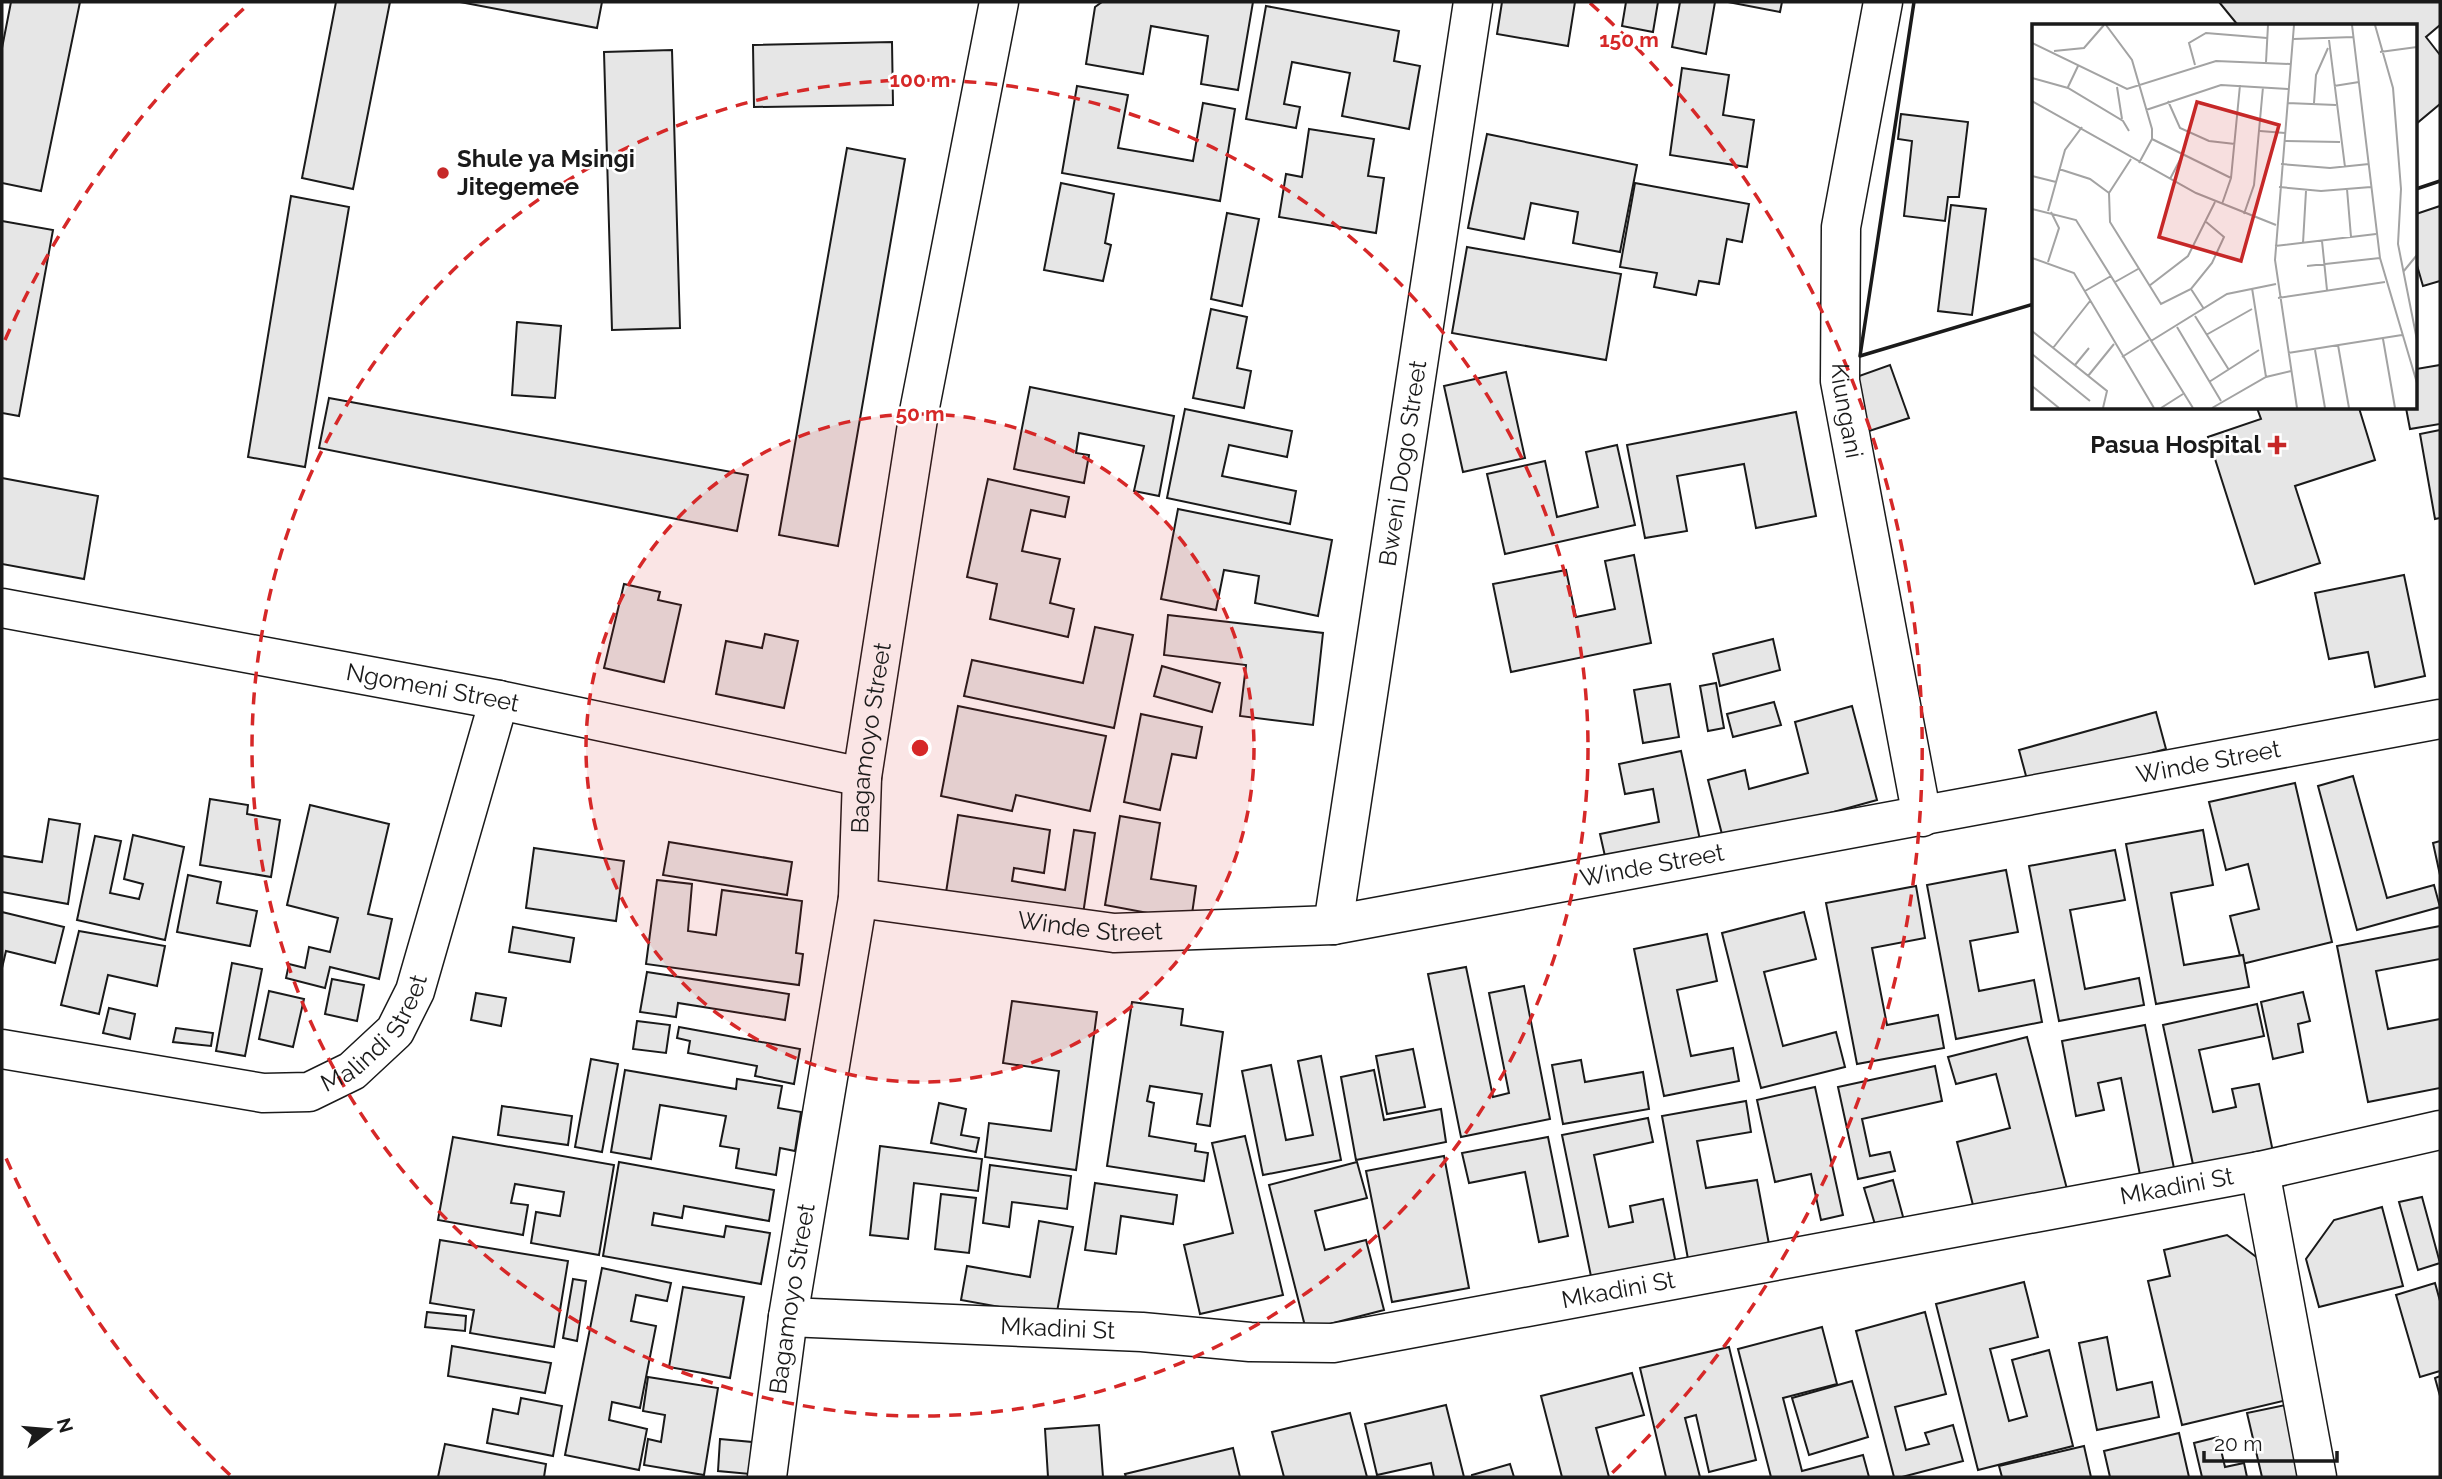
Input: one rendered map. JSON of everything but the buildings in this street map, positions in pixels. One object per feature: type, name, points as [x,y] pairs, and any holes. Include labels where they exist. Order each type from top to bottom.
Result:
[{"type":"street","name":"Bagamoyo Street","points":[[767,1477],[788,1317],[858,898],[862,777],[919,412],[999,2]]},
{"type":"street","name":"Bweni Dogo Street","points":[[1333,925],[1473,2]]},
{"type":"street","name":"Kiungani","points":[[1883,2],[1841,228],[1840,382],[1922,817]]},
{"type":"street","name":"Ngomeni Street","points":[[2,608],[499,700],[862,777]]},
{"type":"street","name":"Malindi Street","points":[[2,1049],[263,1093],[309,1092],[352,1071],[395,1031],[415,991],[499,700]]},
{"type":"street","name":"Winde Street","points":[[858,898],[1114,933],[1333,925],[2440,719]]},
{"type":"street","name":"Mkadini St","points":[[788,1317],[1142,1332],[1250,1342],[1333,1343],[2260,1171],[2440,1130]]},
{"type":"street","points":[[2260,1171],[2318,1477]]},
{"type":"wall","points":[[1914,2],[1860,356],[2032,305]]},
{"type":"wall","points":[[2418,188],[2440,181]]},
{"type":"place","name":"Shule ya Msingi Jitegemee","points":[[443,173]]},
{"type":"place","name":"Pasua Hospital","points":[[2277,445]]}]
